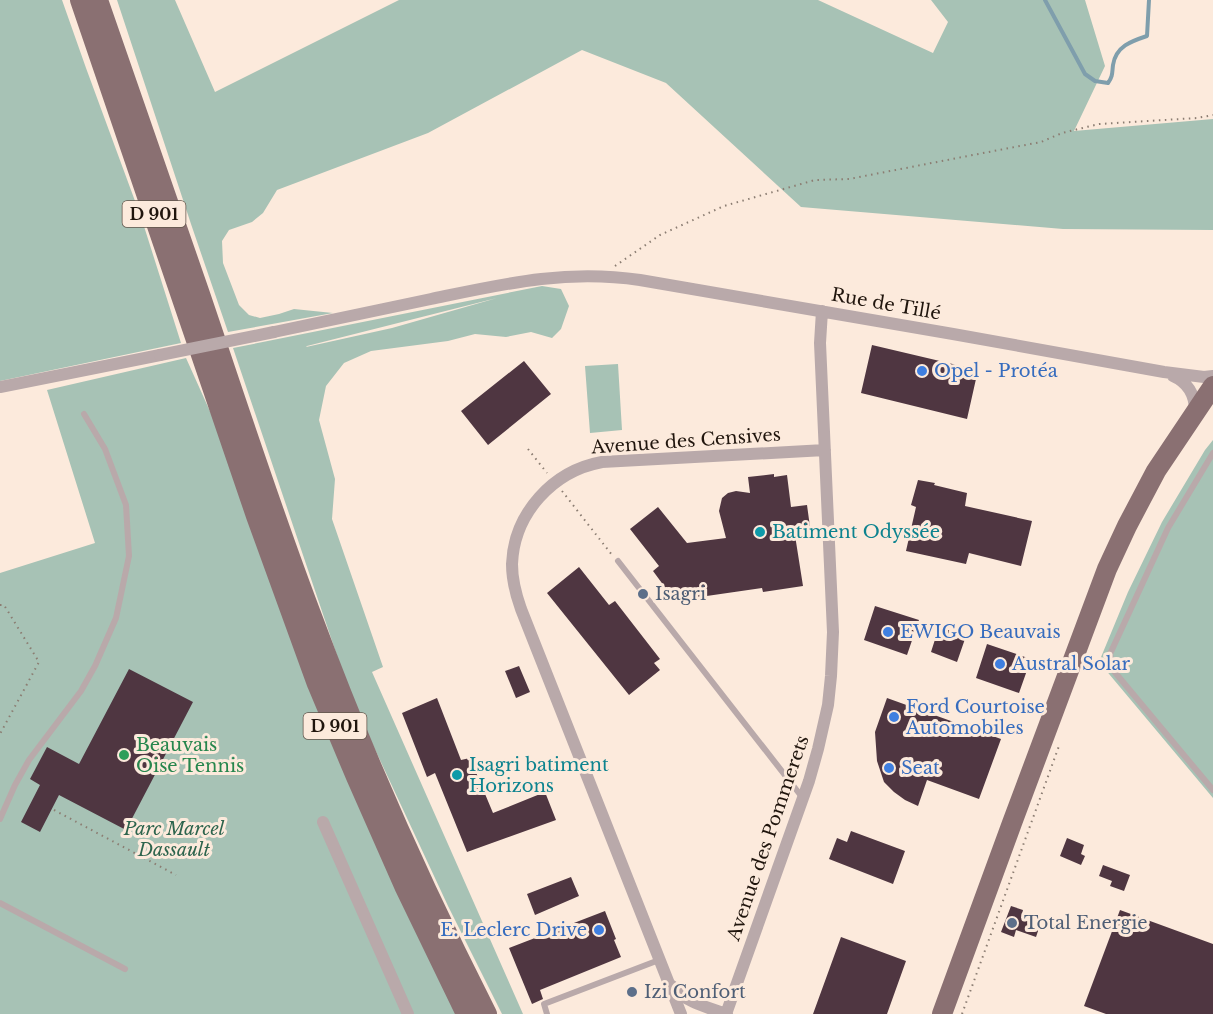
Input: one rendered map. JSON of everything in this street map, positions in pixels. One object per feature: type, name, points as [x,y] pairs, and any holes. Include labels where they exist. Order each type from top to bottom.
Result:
[{"type":"main road","name":"D 901","points":[[80,0],[253,505],[317,684],[397,871],[466,1014]]},
{"type":"main road","name":"D 901","points":[[98,0],[313,622],[408,851],[487,1014]]},
{"type":"main road","points":[[942,1014],[1107,569],[1149,484],[1213,386]]},
{"type":"main road","points":[[950,1014],[1118,564],[1156,487],[1213,400]]},
{"type":"main road","points":[[450,940],[497,1014]]},
{"type":"street","name":"Rue de Tillé","points":[[0,387],[514,282],[568,275],[601,275],[640,280],[1164,372],[1213,376]]},
{"type":"street","name":"Avenue des Pommerets","points":[[727,1014],[814,764],[825,719],[833,660],[820,344],[822,311]]},
{"type":"street","name":"Rue de Tillé","points":[[1164,372],[1178,378],[1187,386],[1194,396],[1195,411]]},
{"type":"street","name":"Avenue des Censives","points":[[681,1014],[525,620],[515,588],[512,566],[517,535],[532,506],[555,483],[574,470],[592,464],[825,450]]},
{"type":"street","points":[[323,822],[408,1014]]},
{"type":"street","name":"Avenue des Censives","points":[[668,980],[679,994],[691,1002],[727,1014]]},
{"type":"lane","points":[[0,819],[29,760],[81,691],[95,666],[116,618],[129,556],[126,505],[105,449],[84,414]]},
{"type":"lane","points":[[1213,453],[1167,528],[1110,654],[1113,670],[1213,790]]},
{"type":"lane","points":[[618,561],[803,798]]},
{"type":"lane","points":[[0,903],[125,969]]},
{"type":"lane","points":[[547,1014],[543,1004],[660,960]]},
{"type":"path","points":[[601,275],[660,235],[724,206],[815,180],[849,179],[1041,142],[1062,133],[1099,124],[1213,115]]},
{"type":"path","points":[[528,449],[618,561]]},
{"type":"path","points":[[0,604],[4,605],[39,662],[0,734]]},
{"type":"path","points":[[962,1014],[1062,738]]},
{"type":"path","points":[[54,810],[176,875]]},
{"type":"green space","points":[[0,0],[62,0],[142,220],[181,343],[0,381]]},
{"type":"green space","points":[[117,0],[175,0],[215,92],[399,0],[818,0],[933,53],[948,22],[931,0],[1085,0],[1105,66],[1074,131],[1213,119],[1213,230],[1063,229],[801,207],[666,83],[582,50],[428,133],[277,190],[263,213],[252,222],[229,230],[222,241],[223,263],[239,305],[249,315],[260,318],[294,309],[333,313],[228,332]]},
{"type":"green space","points":[[542,286],[561,289],[569,306],[561,329],[552,338],[531,332],[506,337],[475,334],[448,341],[371,351],[344,363],[326,386],[319,420],[335,479],[332,519],[383,667],[372,672],[523,1014],[502,1014],[448,906],[352,700],[233,348]],"holes":[[[497,298],[392,328],[306,347]]]},
{"type":"green space","name":"Parc Marcel Dassault","points":[[186,358],[213,418],[456,1014],[0,1014],[0,573],[95,543],[47,390]]},
{"type":"green space","points":[[618,364],[622,430],[590,433],[585,366]]},
{"type":"green space","points":[[1213,440],[1213,798],[1099,662],[1128,592],[1162,522]]},
{"type":"building","points":[[872,345],[978,370],[967,419],[861,393]]},
{"type":"building","points":[[524,361],[551,394],[488,445],[461,411]]},
{"type":"building","name":"Batiment Odyssée","points":[[774,474],[774,477],[787,475],[791,507],[807,505],[810,527],[794,529],[803,586],[763,592],[762,588],[679,600],[673,593],[670,594],[653,571],[659,566],[630,529],[658,507],[687,543],[726,538],[719,511],[722,498],[736,491],[750,493],[748,477]]},
{"type":"building","points":[[918,480],[967,493],[965,506],[1032,521],[1021,566],[969,553],[966,564],[906,551],[916,507],[911,505]]},
{"type":"building","points":[[579,567],[609,605],[615,601],[660,659],[654,663],[660,670],[629,695],[547,593]]},
{"type":"building","points":[[875,606],[919,620],[907,655],[864,640]]},
{"type":"building","points":[[939,627],[966,636],[957,662],[931,652]]},
{"type":"building","points":[[987,644],[1031,659],[1019,693],[976,678]]},
{"type":"building","points":[[519,666],[530,692],[516,698],[505,671]]},
{"type":"building","name":"Beauvais Oise Tennis","points":[[129,669],[193,702],[126,830],[59,795],[40,832],[21,822],[40,785],[30,779],[47,747],[79,764]]},
{"type":"building","name":"Isagri batiment Horizons","points":[[437,698],[461,760],[470,758],[493,813],[545,792],[556,820],[467,852],[435,773],[427,777],[402,713]]},
{"type":"building","points":[[887,698],[1001,739],[979,799],[927,780],[918,806],[905,800],[884,782],[877,761],[875,732]]},
{"type":"building","points":[[851,831],[905,851],[893,884],[829,859],[837,838],[847,842]]},
{"type":"building","points":[[1067,838],[1084,845],[1081,854],[1085,856],[1081,865],[1060,856]]},
{"type":"building","points":[[1103,865],[1130,875],[1124,891],[1110,886],[1112,881],[1099,876]]},
{"type":"building","points":[[571,877],[579,896],[535,915],[527,894]]},
{"type":"building","points":[[1011,906],[1023,910],[1021,918],[1040,925],[1036,937],[1016,930],[1014,937],[1001,932]]},
{"type":"building","points":[[1120,910],[1213,944],[1213,1014],[1106,1014],[1084,1006]]},
{"type":"building","points":[[605,911],[621,957],[540,990],[543,999],[532,1004],[509,948]]},
{"type":"building","points":[[841,937],[906,961],[887,1014],[813,1014]]},
{"type":"waterway","points":[[1045,0],[1085,74],[1095,81],[1108,83],[1112,76],[1117,53],[1130,42],[1147,36],[1149,0]]},
{"type":"place","name":"Opel - Protéa","points":[[922,371]]},
{"type":"place","name":"Batiment Odyssée","points":[[760,532]]},
{"type":"place","name":"Isagri","points":[[643,594]]},
{"type":"place","name":"EWIGO Beauvais","points":[[888,632]]},
{"type":"place","name":"Austral Solar","points":[[1000,664]]},
{"type":"place","name":"Ford Courtoise Automobiles","points":[[894,717]]},
{"type":"place","name":"Beauvais Oise Tennis","points":[[124,755]]},
{"type":"place","name":"Seat","points":[[889,768]]},
{"type":"place","name":"Isagri batiment Horizons","points":[[457,775]]},
{"type":"place","name":"Total Energie","points":[[1012,923]]},
{"type":"place","name":"E. Leclerc Drive","points":[[599,930]]},
{"type":"place","name":"Izi Confort","points":[[632,992]]}]
